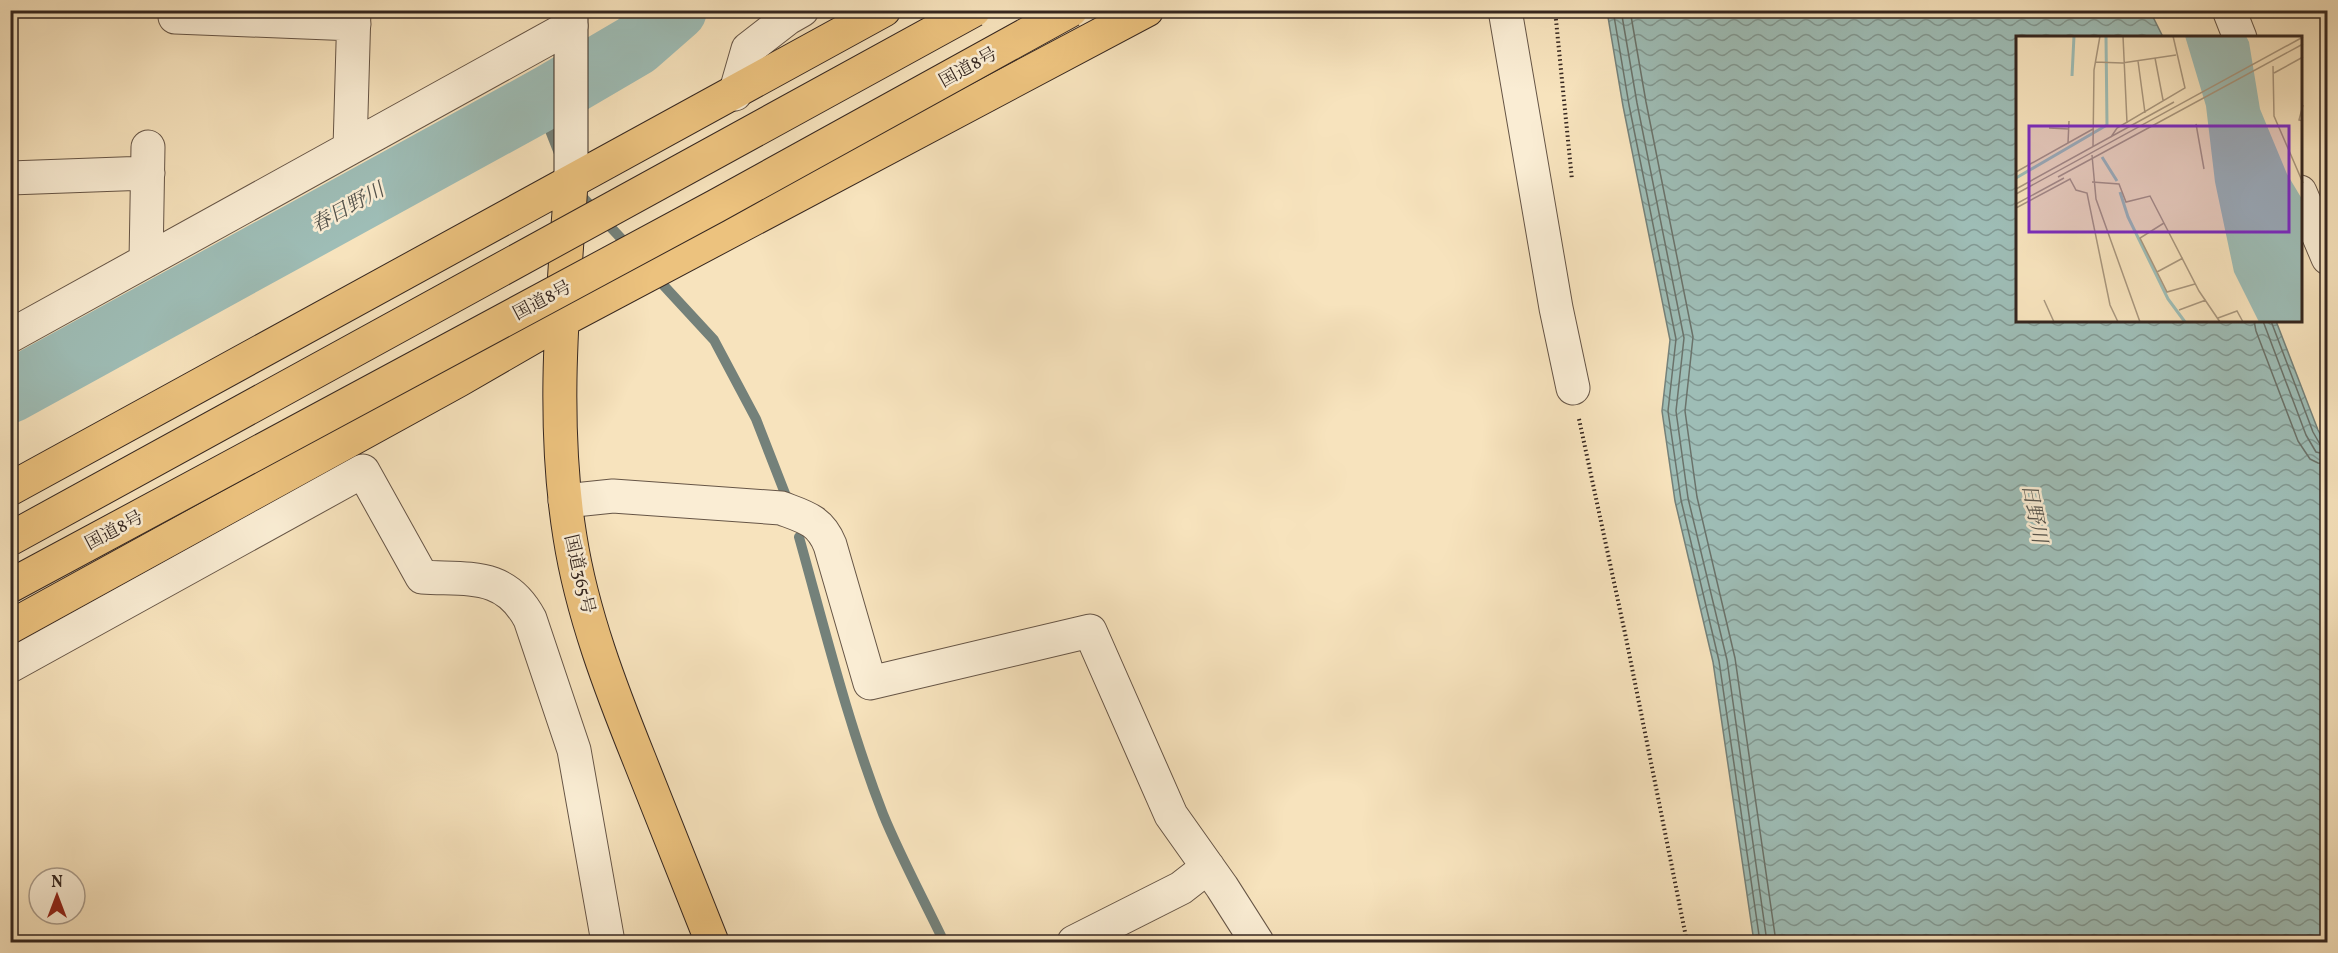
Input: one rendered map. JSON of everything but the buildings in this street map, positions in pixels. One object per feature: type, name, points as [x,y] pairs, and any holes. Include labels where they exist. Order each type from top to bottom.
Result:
[{"type":"highway","points":[[10,489],[735,94],[884,10]]},
{"type":"highway","points":[[10,539],[248,411],[974,10]]},
{"type":"highway","name":"国道8号","points":[[10,586],[706,212],[1071,10]]},
{"type":"highway","points":[[12,626],[459,380],[561,321],[1143,12]]},
{"type":"highway","name":"国道365号","points":[[570,184],[561,321],[561,432],[565,501],[579,581],[600,656],[712,942]]},
{"type":"street","points":[[735,94],[748,49],[802,10]]},
{"type":"street","points":[[1505,10],[1556,308],[1573,388]]},
{"type":"street","points":[[2229,10],[2239,36]]},
{"type":"street","points":[[175,17],[354,17],[350,148]]},
{"type":"street","points":[[10,336],[350,148],[571,18]]},
{"type":"street","points":[[570,184],[571,18]]},
{"type":"street","points":[[10,178],[148,160],[146,261]]},
{"type":"street","points":[[2302,194],[2328,258]]},
{"type":"street","points":[[10,666],[363,471],[422,578],[486,581],[505,588],[522,603],[531,619],[574,750],[608,942]]},
{"type":"street","points":[[565,501],[613,496],[781,508],[806,517],[824,529],[870,683],[1090,631],[1171,815],[1257,942]]},
{"type":"street","points":[[1074,942],[1180,888],[1208,867]]},
{"type":"path","points":[[1573,388],[1624,626],[1687,942]]},
{"type":"water","name":"日野川","points":[[1607,11],[2150,11],[2162,36],[2016,36],[2016,322],[2276,322],[2318,430],[2327,446],[2327,942],[1754,942],[1713,662],[1675,501],[1662,411],[1670,340],[1623,106]]},
{"type":"waterway","name":"春日野川","points":[[10,392],[549,96],[636,45],[676,10]]},
{"type":"waterway","points":[[549,96],[549,128],[560,156]]},
{"type":"waterway","points":[[577,191],[630,248]]},
{"type":"waterway","points":[[654,275],[714,340],[756,419],[786,496]]},
{"type":"waterway","points":[[799,537],[838,677],[870,780],[897,847],[944,942]]}]
